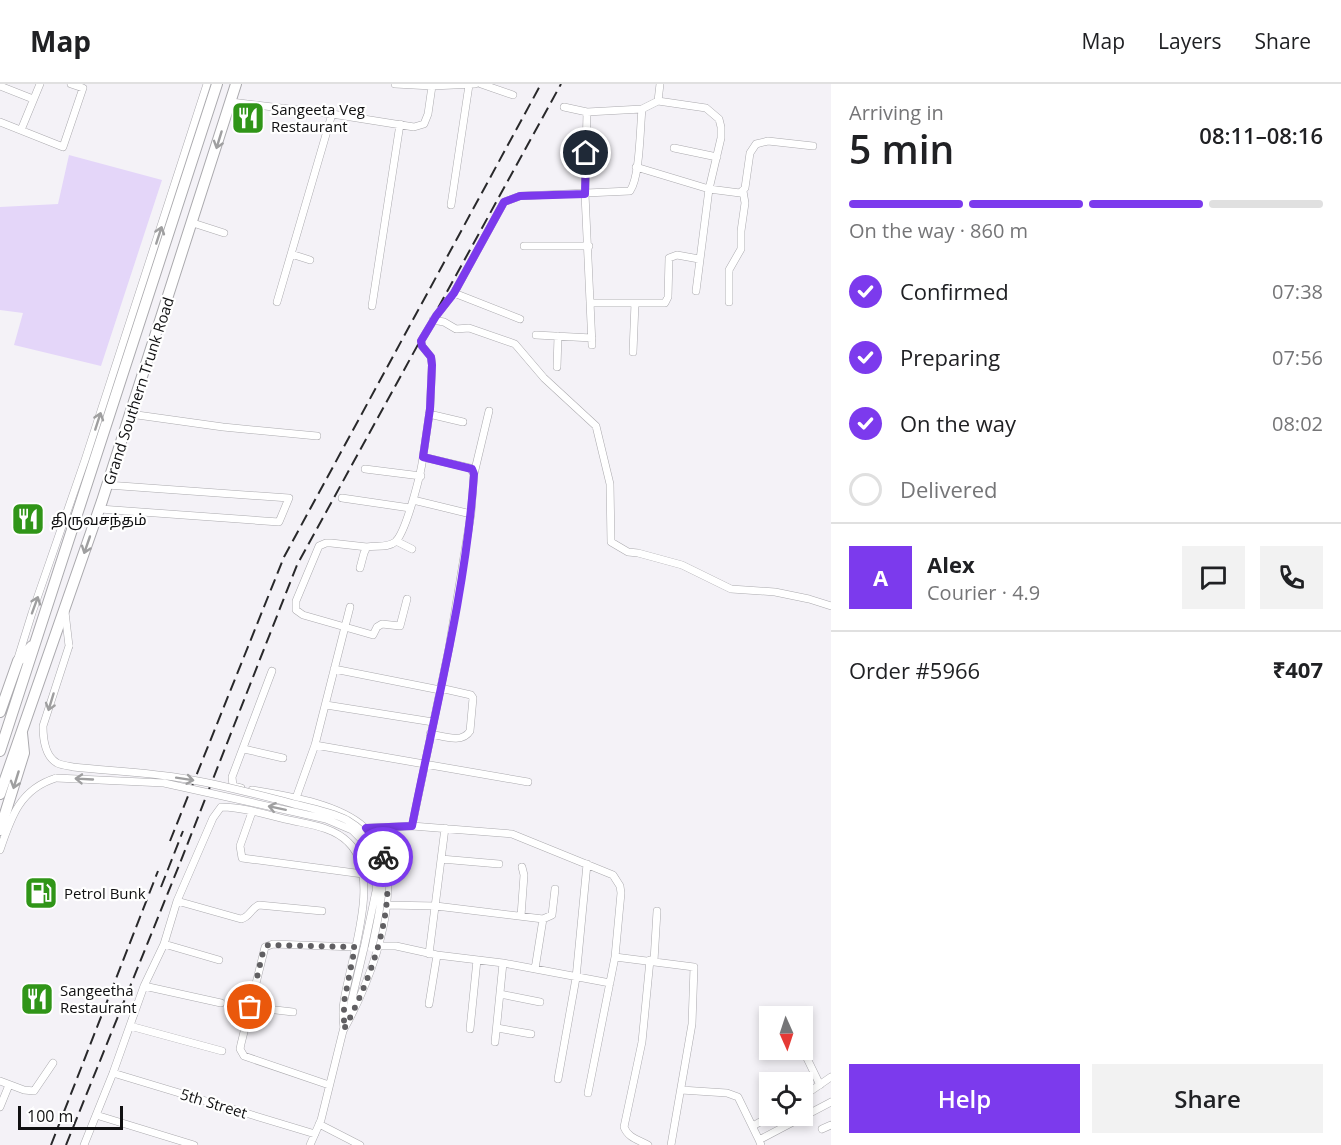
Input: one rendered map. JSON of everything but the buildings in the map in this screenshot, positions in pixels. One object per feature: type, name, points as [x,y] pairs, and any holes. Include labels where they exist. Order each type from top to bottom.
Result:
[{"type":"highway","name":"Grand Southern Trunk Road","points":[[0,751],[217,84]]},
{"type":"highway","name":"Grand Southern Trunk Road","points":[[0,794],[100,509],[236,84]]},
{"type":"highway","points":[[0,712],[18,661],[34,644]]},
{"type":"highway","points":[[0,830],[24,753],[21,729]]},
{"type":"street","points":[[21,130],[40,84]]},
{"type":"street","points":[[0,122],[63,147],[83,88],[71,84]]},
{"type":"street","points":[[18,661],[207,84]]},
{"type":"street","points":[[394,84],[432,86],[475,84]]},
{"type":"street","points":[[481,84],[513,95]]},
{"type":"street","points":[[658,101],[660,84]]},
{"type":"street","points":[[451,205],[469,85]]},
{"type":"street","points":[[0,86],[33,99]]},
{"type":"street","points":[[231,102],[414,127],[424,124],[429,114],[432,86]]},
{"type":"street","points":[[564,107],[587,112],[642,109],[658,101],[697,106],[714,113],[721,127],[721,138],[709,189],[696,291]]},
{"type":"street","points":[[407,599],[400,626],[382,624],[377,627],[373,635],[298,613],[296,610],[296,601],[319,546],[332,543],[367,548],[388,545],[396,541],[421,476],[429,414],[432,365],[431,357],[421,345],[425,332],[454,293],[504,202],[520,196],[630,191],[633,188],[642,109]]},
{"type":"street","points":[[536,335],[592,342],[585,194],[587,112]]},
{"type":"street","points":[[277,302],[332,114]]},
{"type":"street","points":[[372,306],[400,124]]},
{"type":"street","points":[[729,302],[729,270],[741,249],[741,231],[746,200],[743,191],[750,153],[756,144],[768,141],[813,146]]},
{"type":"street","points":[[674,148],[717,157]]},
{"type":"street","points":[[636,167],[709,189],[735,193],[743,191]]},
{"type":"street","points":[[193,223],[224,233]]},
{"type":"street","points":[[524,246],[589,246]]},
{"type":"street","points":[[291,254],[310,260]]},
{"type":"street","points":[[591,303],[668,301],[668,260],[670,256],[677,255],[699,260]]},
{"type":"street","points":[[454,293],[520,320]]},
{"type":"street","points":[[633,352],[636,303]]},
{"type":"street","points":[[433,320],[444,322],[456,329],[469,328],[515,344],[544,378],[596,426],[610,484],[611,542],[628,552],[682,565],[731,590],[775,592],[831,606]]},
{"type":"street","points":[[557,367],[558,336]]},
{"type":"street","points":[[412,826],[449,648],[471,514],[474,474],[489,411]]},
{"type":"street","points":[[130,414],[223,428],[317,436]]},
{"type":"street","points":[[429,414],[464,422]]},
{"type":"street","points":[[423,457],[470,468],[474,474]]},
{"type":"street","points":[[365,469],[421,476]]},
{"type":"street","points":[[100,509],[279,522],[289,498],[107,485]]},
{"type":"street","points":[[342,498],[410,508]]},
{"type":"street","points":[[413,500],[471,514]]},
{"type":"street","points":[[396,541],[412,549]]},
{"type":"street","points":[[360,568],[367,548]]},
{"type":"street","points":[[296,798],[315,745],[350,607]]},
{"type":"street","points":[[65,610],[69,646],[43,726],[47,751],[58,763],[72,767],[187,778],[323,812],[346,820],[366,834],[374,846],[381,865],[383,880],[372,948],[363,982],[356,986]]},
{"type":"street","points":[[333,669],[471,695],[473,698],[470,731],[467,736],[461,738],[430,734]]},
{"type":"street","points":[[84,1145],[144,986],[164,944],[177,901],[213,818],[232,783],[232,777],[272,671]]},
{"type":"street","points":[[326,705],[433,722]]},
{"type":"street","points":[[315,745],[528,782]]},
{"type":"street","points":[[244,749],[283,758]]},
{"type":"street","points":[[0,850],[12,817],[22,800],[33,789],[56,778],[164,783],[326,819],[352,830],[364,842],[372,855],[376,870],[376,891],[356,986],[320,1124],[310,1145]]},
{"type":"street","points":[[232,783],[236,788],[296,798],[343,814],[366,828],[384,858],[389,882],[387,905],[378,946],[357,1005],[344,1029]]},
{"type":"street","points":[[219,808],[252,812],[319,826],[336,833],[349,842],[357,854],[363,874],[364,899],[344,1002],[344,1029]]},
{"type":"street","points":[[252,812],[240,846],[242,858],[363,874]]},
{"type":"street","points":[[366,828],[412,826],[512,834],[613,875],[620,885],[615,957],[588,1093]]},
{"type":"street","points":[[429,1004],[435,906],[445,828]]},
{"type":"street","points":[[441,859],[499,864]]},
{"type":"street","points":[[558,1079],[576,978],[587,864]]},
{"type":"street","points":[[521,916],[524,875],[522,867]]},
{"type":"street","points":[[387,905],[435,906],[543,919],[552,915],[555,889]]},
{"type":"street","points":[[177,901],[237,919],[245,918],[258,905],[322,910]]},
{"type":"street","points":[[648,1145],[630,1136],[624,1127],[642,1042],[657,911]]},
{"type":"street","points":[[535,969],[543,919]]},
{"type":"street","points":[[164,944],[219,960]]},
{"type":"street","points":[[329,1085],[244,1056],[240,1049],[263,952],[268,945],[355,947]]},
{"type":"street","points":[[378,946],[396,946],[433,955],[503,963],[610,983]]},
{"type":"street","points":[[615,957],[694,967],[692,1024],[671,1145]]},
{"type":"street","points":[[470,1029],[477,960]]},
{"type":"street","points":[[495,1042],[503,963]]},
{"type":"street","points":[[144,986],[221,1003]]},
{"type":"street","points":[[500,994],[540,1002]]},
{"type":"street","points":[[250,1007],[294,1012]]},
{"type":"street","points":[[130,1026],[222,1051]]},
{"type":"street","points":[[497,1028],[531,1034]]},
{"type":"street","points":[[808,1060],[820,1085]]},
{"type":"street","points":[[0,1081],[28,1092],[34,1090],[38,1088],[53,1063]]},
{"type":"street","name":"5th Street","points":[[113,1073],[315,1134]]},
{"type":"street","points":[[813,1090],[831,1077]]},
{"type":"street","points":[[0,1107],[9,1085]]},
{"type":"street","points":[[681,1090],[734,1095],[741,1101],[760,1142],[831,1102]]},
{"type":"street","points":[[96,1116],[194,1145]]},
{"type":"street","points":[[753,1126],[759,1122]]},
{"type":"street","points":[[320,1124],[360,1145]]},
{"type":"street","points":[[822,1129],[831,1125]]},
{"type":"shaded area","points":[[69,155],[162,180],[101,366],[14,345],[23,313],[0,310],[0,207],[58,204]]},
{"type":"railway","points":[[170,841],[284,557],[541,84]]},
{"type":"railway","points":[[66,1145],[297,565],[561,84]]},
{"type":"railway","points":[[161,887],[183,831]]},
{"type":"railway","points":[[51,1145],[158,871]]},
{"type":"way so far","points":[[250,1007],[263,952],[268,945],[355,947],[343,1009],[344,1029],[361,997],[378,946],[385,916],[389,882],[383,857]]},
{"type":"place","name":"Sangeeta Veg Restaurant","points":[[248,118]]},
{"type":"place","name":"திருவசந்தம்","points":[[28,519]]},
{"type":"place","name":"Petrol Bunk","points":[[41,893]]},
{"type":"place","name":"Sangeetha Restaurant","points":[[37,999]]},
{"type":"route","points":[[383,857],[374,838],[366,828],[393,825],[412,826],[449,648],[471,514],[474,474],[470,468],[423,457],[430,409],[432,365],[431,357],[421,345],[421,341],[425,332],[454,293],[480,248],[500,206],[509,198],[520,196],[585,194],[586,153]]}]
